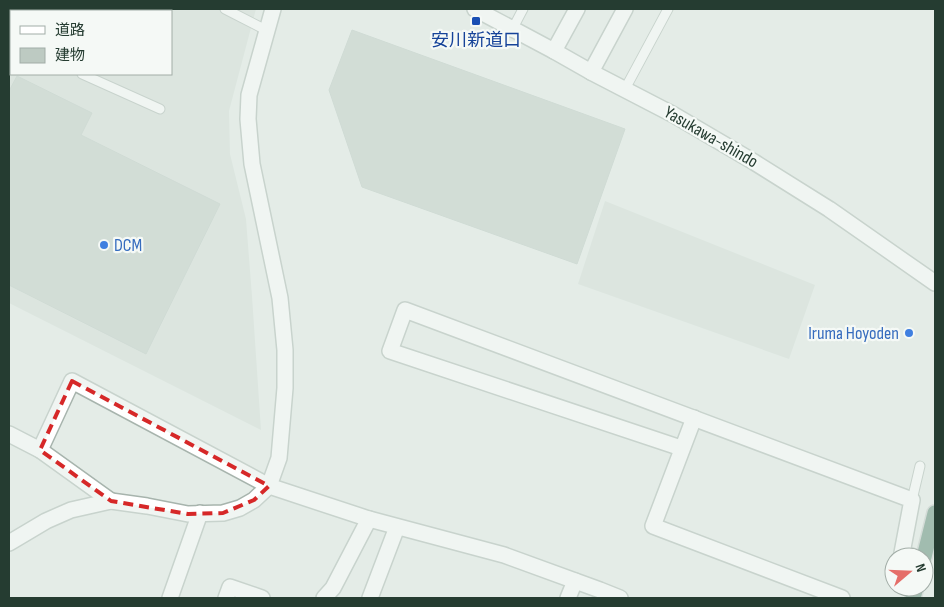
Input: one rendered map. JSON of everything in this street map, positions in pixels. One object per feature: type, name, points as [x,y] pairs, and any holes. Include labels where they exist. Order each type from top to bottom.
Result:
[{"type":"highway","points":[[926,547],[935,513]]},
{"type":"street","points":[[9,543],[46,521],[71,510],[111,501],[188,514],[223,513],[240,508],[254,500],[269,486],[279,458],[285,388],[285,350],[280,298],[252,164],[248,119],[249,94],[273,9]]},
{"type":"street","name":"Yasukawa-shindo","points":[[475,9],[674,115],[754,162],[829,209],[935,283]]},
{"type":"street","points":[[554,51],[577,9]]},
{"type":"street","points":[[592,72],[625,9]]},
{"type":"street","points":[[681,448],[390,351],[406,310],[912,500],[903,547]]},
{"type":"street","points":[[40,450],[72,381],[269,486],[369,519],[504,555],[620,598]]},
{"type":"street","points":[[694,418],[681,448],[654,526],[842,598]]},
{"type":"street","points":[[9,434],[40,450],[111,501]]},
{"type":"street","points":[[170,598],[200,513]]},
{"type":"street","points":[[324,598],[333,588],[369,519]]},
{"type":"street","points":[[370,598],[397,527]]},
{"type":"street","points":[[568,598],[576,581]]},
{"type":"street","points":[[226,598],[230,587],[262,598]]},
{"type":"lane","points":[[225,9],[266,30]]},
{"type":"lane","points":[[513,28],[523,9]]},
{"type":"lane","points":[[625,89],[668,9]]},
{"type":"lane","points":[[84,75],[160,109]]},
{"type":"lane","points":[[912,500],[920,466]]},
{"type":"highlighted area","points":[[72,381],[269,486],[254,500],[223,513],[188,514],[111,501],[40,450]]},
{"type":"shaded area","points":[[9,9],[256,9],[229,111],[230,154],[246,219],[261,430],[9,303]]},
{"type":"shaded area","points":[[605,201],[815,285],[789,359],[578,284]]},
{"type":"building","points":[[352,30],[625,129],[577,264],[362,187],[329,90]]},
{"type":"building","name":"DCM","points":[[17,76],[92,113],[81,135],[220,204],[146,354],[9,285],[9,91]]},
{"type":"place","name":"安川新道口","points":[[476,21]]},
{"type":"place","name":"DCM","points":[[104,245]]},
{"type":"place","name":"Iruma Hoyoden","points":[[909,333]]}]
